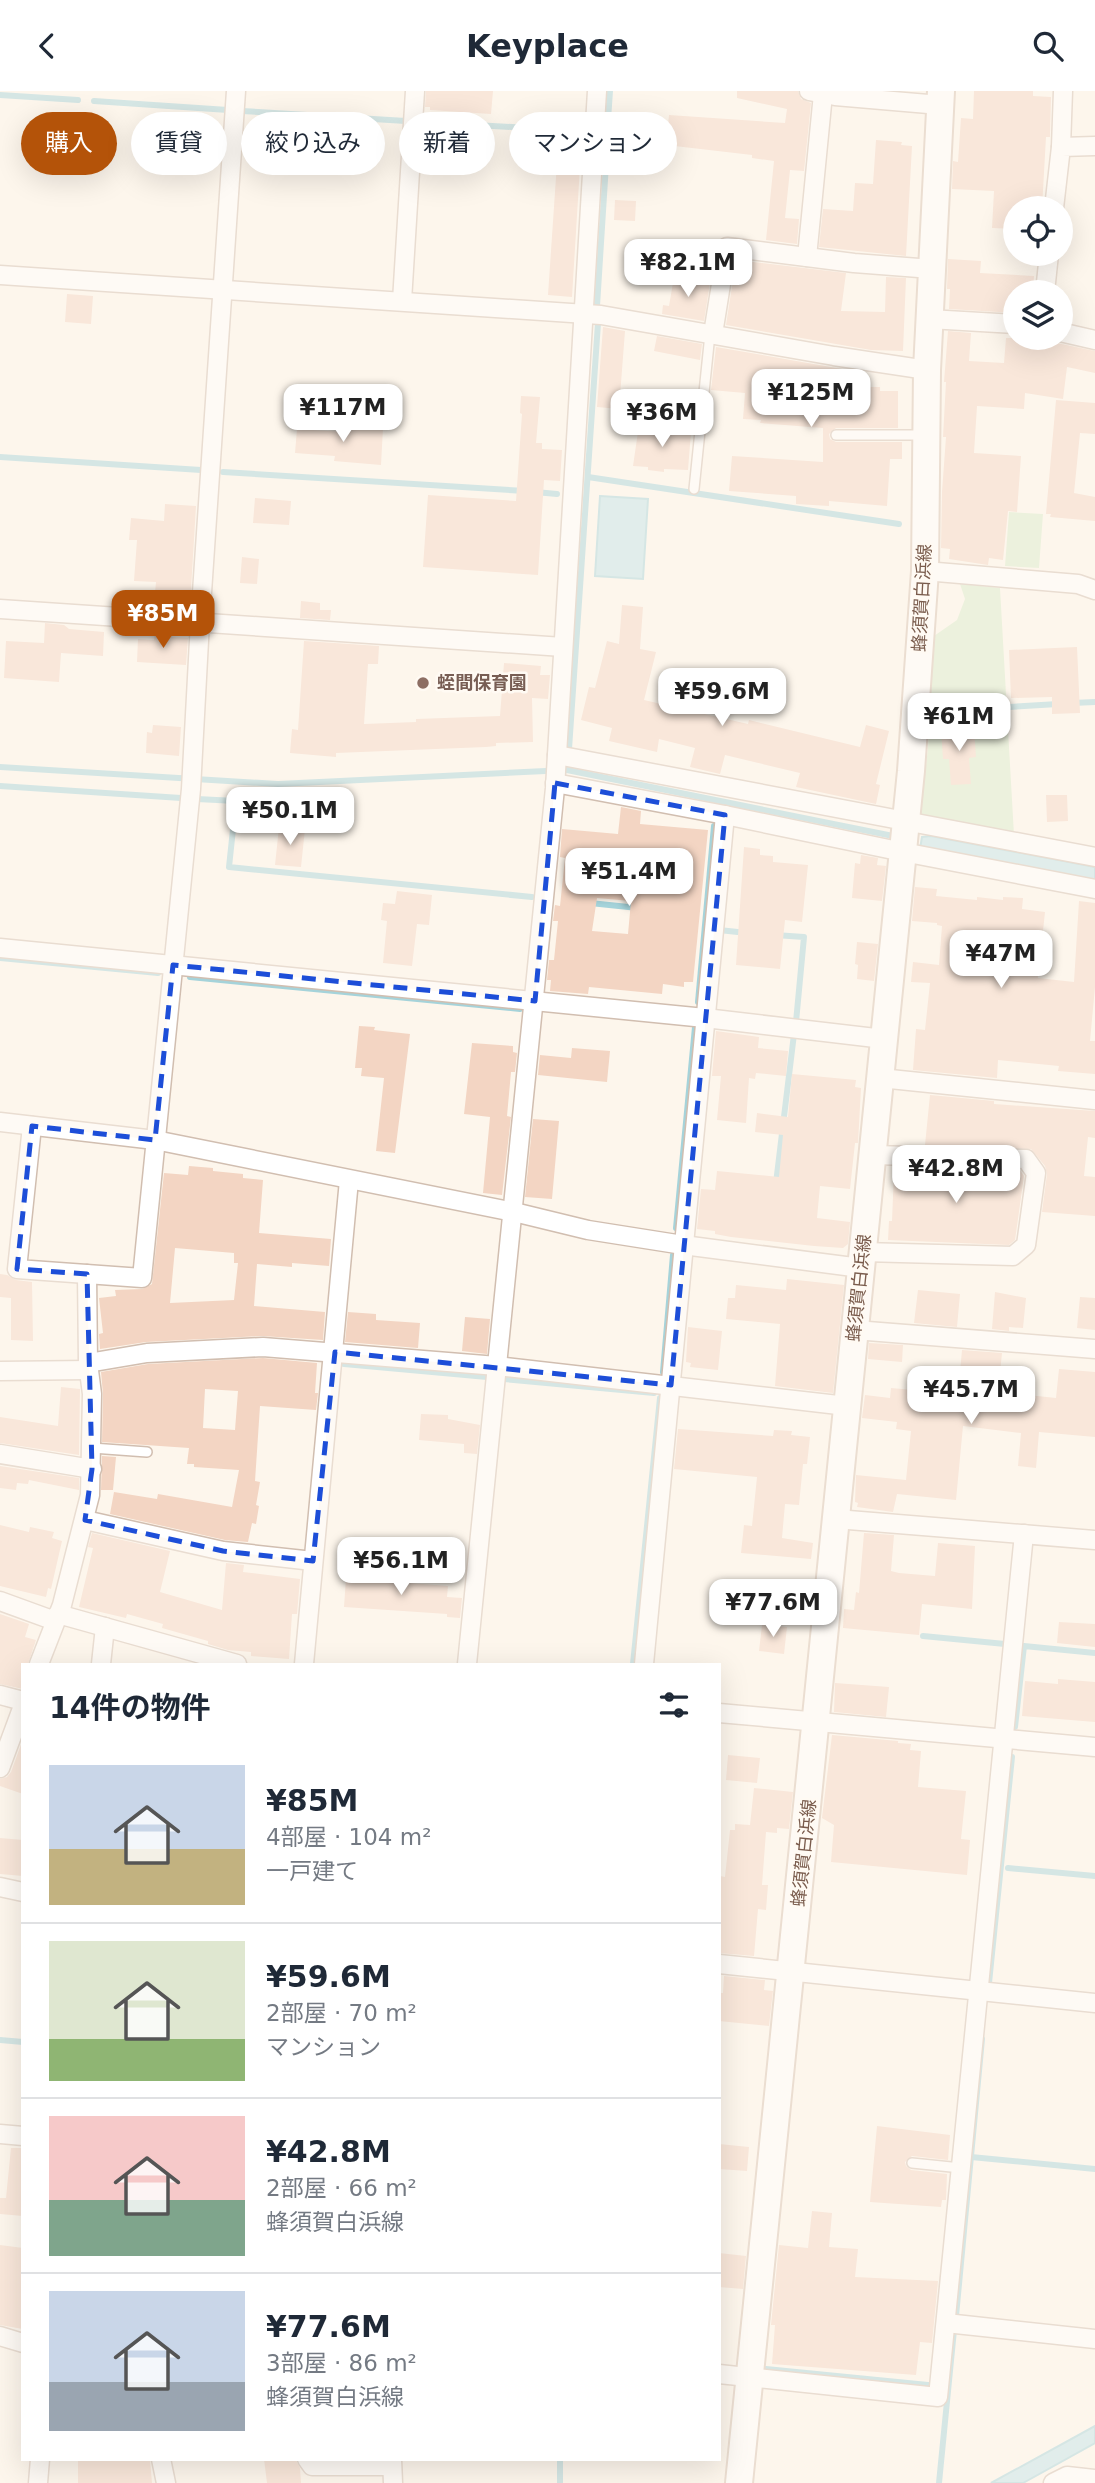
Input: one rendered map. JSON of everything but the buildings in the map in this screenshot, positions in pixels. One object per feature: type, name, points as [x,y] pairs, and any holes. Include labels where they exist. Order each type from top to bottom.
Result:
[{"type":"main road","name":"蜂須賀白浜線","points":[[739,2483],[906,822],[925,571],[927,369],[940,98]]},
{"type":"street","points":[[32,1126],[8,1268],[142,1278],[191,785],[236,91]]},
{"type":"street","points":[[401,301],[415,91]]},
{"type":"street","points":[[467,1663],[556,769],[597,91]]},
{"type":"street","points":[[1055,196],[1063,91]]},
{"type":"street","points":[[807,257],[819,92],[940,98]]},
{"type":"street","points":[[1061,147],[1095,146]]},
{"type":"street","points":[[711,334],[727,247],[932,269]]},
{"type":"street","points":[[0,275],[584,314],[927,369]]},
{"type":"street","points":[[929,319],[1003,323]]},
{"type":"street","points":[[1073,335],[1095,340]]},
{"type":"street","points":[[925,571],[1078,584],[1095,590]]},
{"type":"street","points":[[0,609],[563,647]]},
{"type":"street","points":[[556,769],[906,822],[1095,857]]},
{"type":"street","points":[[556,769],[725,815],[1095,889]]},
{"type":"street","points":[[644,1663],[725,815]]},
{"type":"street","points":[[0,948],[705,1018],[884,1039]]},
{"type":"street","points":[[880,1078],[1095,1100]]},
{"type":"street","points":[[0,1122],[155,1140],[514,1212],[588,1230],[683,1245],[862,1260],[1013,1256],[1026,1245],[1036,1173],[1026,1159],[873,1155]]},
{"type":"street","points":[[304,1663],[349,1180]]},
{"type":"street","points":[[39,1663],[57,1617],[85,1520],[92,1468],[87,1274]]},
{"type":"street","points":[[855,1330],[1095,1349]]},
{"type":"street","points":[[0,1371],[88,1366],[147,1353],[263,1347],[497,1366],[847,1406]]},
{"type":"street","points":[[0,1454],[92,1468]]},
{"type":"street","points":[[836,1519],[1095,1540]]},
{"type":"street","points":[[85,1520],[223,1551],[313,1560]]},
{"type":"street","points":[[721,2374],[938,2397],[1024,1534]]},
{"type":"street","points":[[0,1601],[233,1663]]},
{"type":"street","points":[[101,1663],[105,1627]]},
{"type":"street","points":[[0,1695],[21,1703]]},
{"type":"street","points":[[0,1768],[21,1710]]},
{"type":"street","points":[[721,1713],[1095,1747]]},
{"type":"street","points":[[0,1887],[21,1892]]},
{"type":"street","points":[[721,1964],[1095,2003]]},
{"type":"street","points":[[0,2133],[21,2136]]},
{"type":"street","points":[[946,2323],[1095,2339]]},
{"type":"street","points":[[0,2336],[21,2342]]},
{"type":"street","points":[[38,2483],[40,2461]]},
{"type":"street","points":[[161,2461],[166,2483]]},
{"type":"street","points":[[308,2461],[312,2466],[392,2469]]},
{"type":"street","points":[[1062,2481],[1095,2479]]},
{"type":"lane","points":[[694,489],[711,334]]},
{"type":"lane","points":[[836,435],[927,435]]},
{"type":"lane","points":[[92,1448],[147,1452]]},
{"type":"lane","points":[[912,2163],[961,2168]]},
{"type":"highlighted area","points":[[555,783],[725,815],[671,1385],[335,1352],[313,1561],[223,1551],[85,1520],[92,1469],[87,1274],[17,1269],[32,1126],[155,1140],[173,965],[535,1001]]},
{"type":"green space","points":[[1009,512],[1043,514],[1039,568],[1005,566]]},
{"type":"green space","points":[[960,584],[1000,588],[1014,835],[920,818],[928,748],[934,636],[957,620],[965,599]]},
{"type":"water","points":[[600,496],[648,499],[643,579],[595,576]]},
{"type":"water","points":[[931,836],[1095,867],[1095,884],[920,849],[922,837]]},
{"type":"water","points":[[1095,2426],[1095,2443],[1023,2483],[991,2483]]},
{"type":"waterway","points":[[609,112],[610,91]]},
{"type":"waterway","points":[[0,95],[78,100]]},
{"type":"waterway","points":[[94,101],[228,110]]},
{"type":"waterway","points":[[242,111],[399,121]]},
{"type":"waterway","points":[[495,126],[509,127]]},
{"type":"waterway","points":[[597,306],[605,175]]},
{"type":"waterway","points":[[569,749],[598,323]]},
{"type":"waterway","points":[[0,457],[201,470]]},
{"type":"waterway","points":[[223,472],[525,491]]},
{"type":"waterway","points":[[588,477],[899,524]]},
{"type":"waterway","points":[[535,492],[557,494]]},
{"type":"waterway","points":[[1072,703],[1095,702]]},
{"type":"waterway","points":[[1009,707],[1058,704]]},
{"type":"waterway","points":[[0,767],[278,784],[567,770],[898,837]]},
{"type":"waterway","points":[[0,786],[181,798]]},
{"type":"waterway","points":[[197,799],[236,801],[229,867],[532,897]]},
{"type":"waterway","points":[[698,1002],[714,826]]},
{"type":"waterway","points":[[590,903],[638,908]]},
{"type":"waterway","points":[[719,930],[747,933]]},
{"type":"waterway","points":[[775,935],[804,937],[796,1022]]},
{"type":"waterway","points":[[0,958],[158,973]]},
{"type":"waterway","points":[[190,977],[520,1009]]},
{"type":"waterway","points":[[676,1228],[695,1027]]},
{"type":"waterway","points":[[776,1183],[794,1034]]},
{"type":"waterway","points":[[663,1372],[673,1255]]},
{"type":"waterway","points":[[344,1364],[487,1377]]},
{"type":"waterway","points":[[504,1379],[654,1393]]},
{"type":"waterway","points":[[633,1663],[660,1398]]},
{"type":"waterway","points":[[923,1636],[1005,1644]]},
{"type":"waterway","points":[[1015,1727],[1024,1646],[1095,1653]]},
{"type":"waterway","points":[[989,1983],[1012,1757]]},
{"type":"waterway","points":[[1008,1868],[1095,1876]]},
{"type":"waterway","points":[[956,2316],[982,2039]]},
{"type":"waterway","points":[[0,2040],[21,2042]]},
{"type":"waterway","points":[[971,2157],[1095,2169]]},
{"type":"waterway","points":[[939,2483],[954,2330]]},
{"type":"waterway","points":[[766,2369],[928,2385]]},
{"type":"waterway","points":[[560,2461],[560,2483]]},
{"type":"place","name":"蛭間保育園","points":[[423,683]]}]
